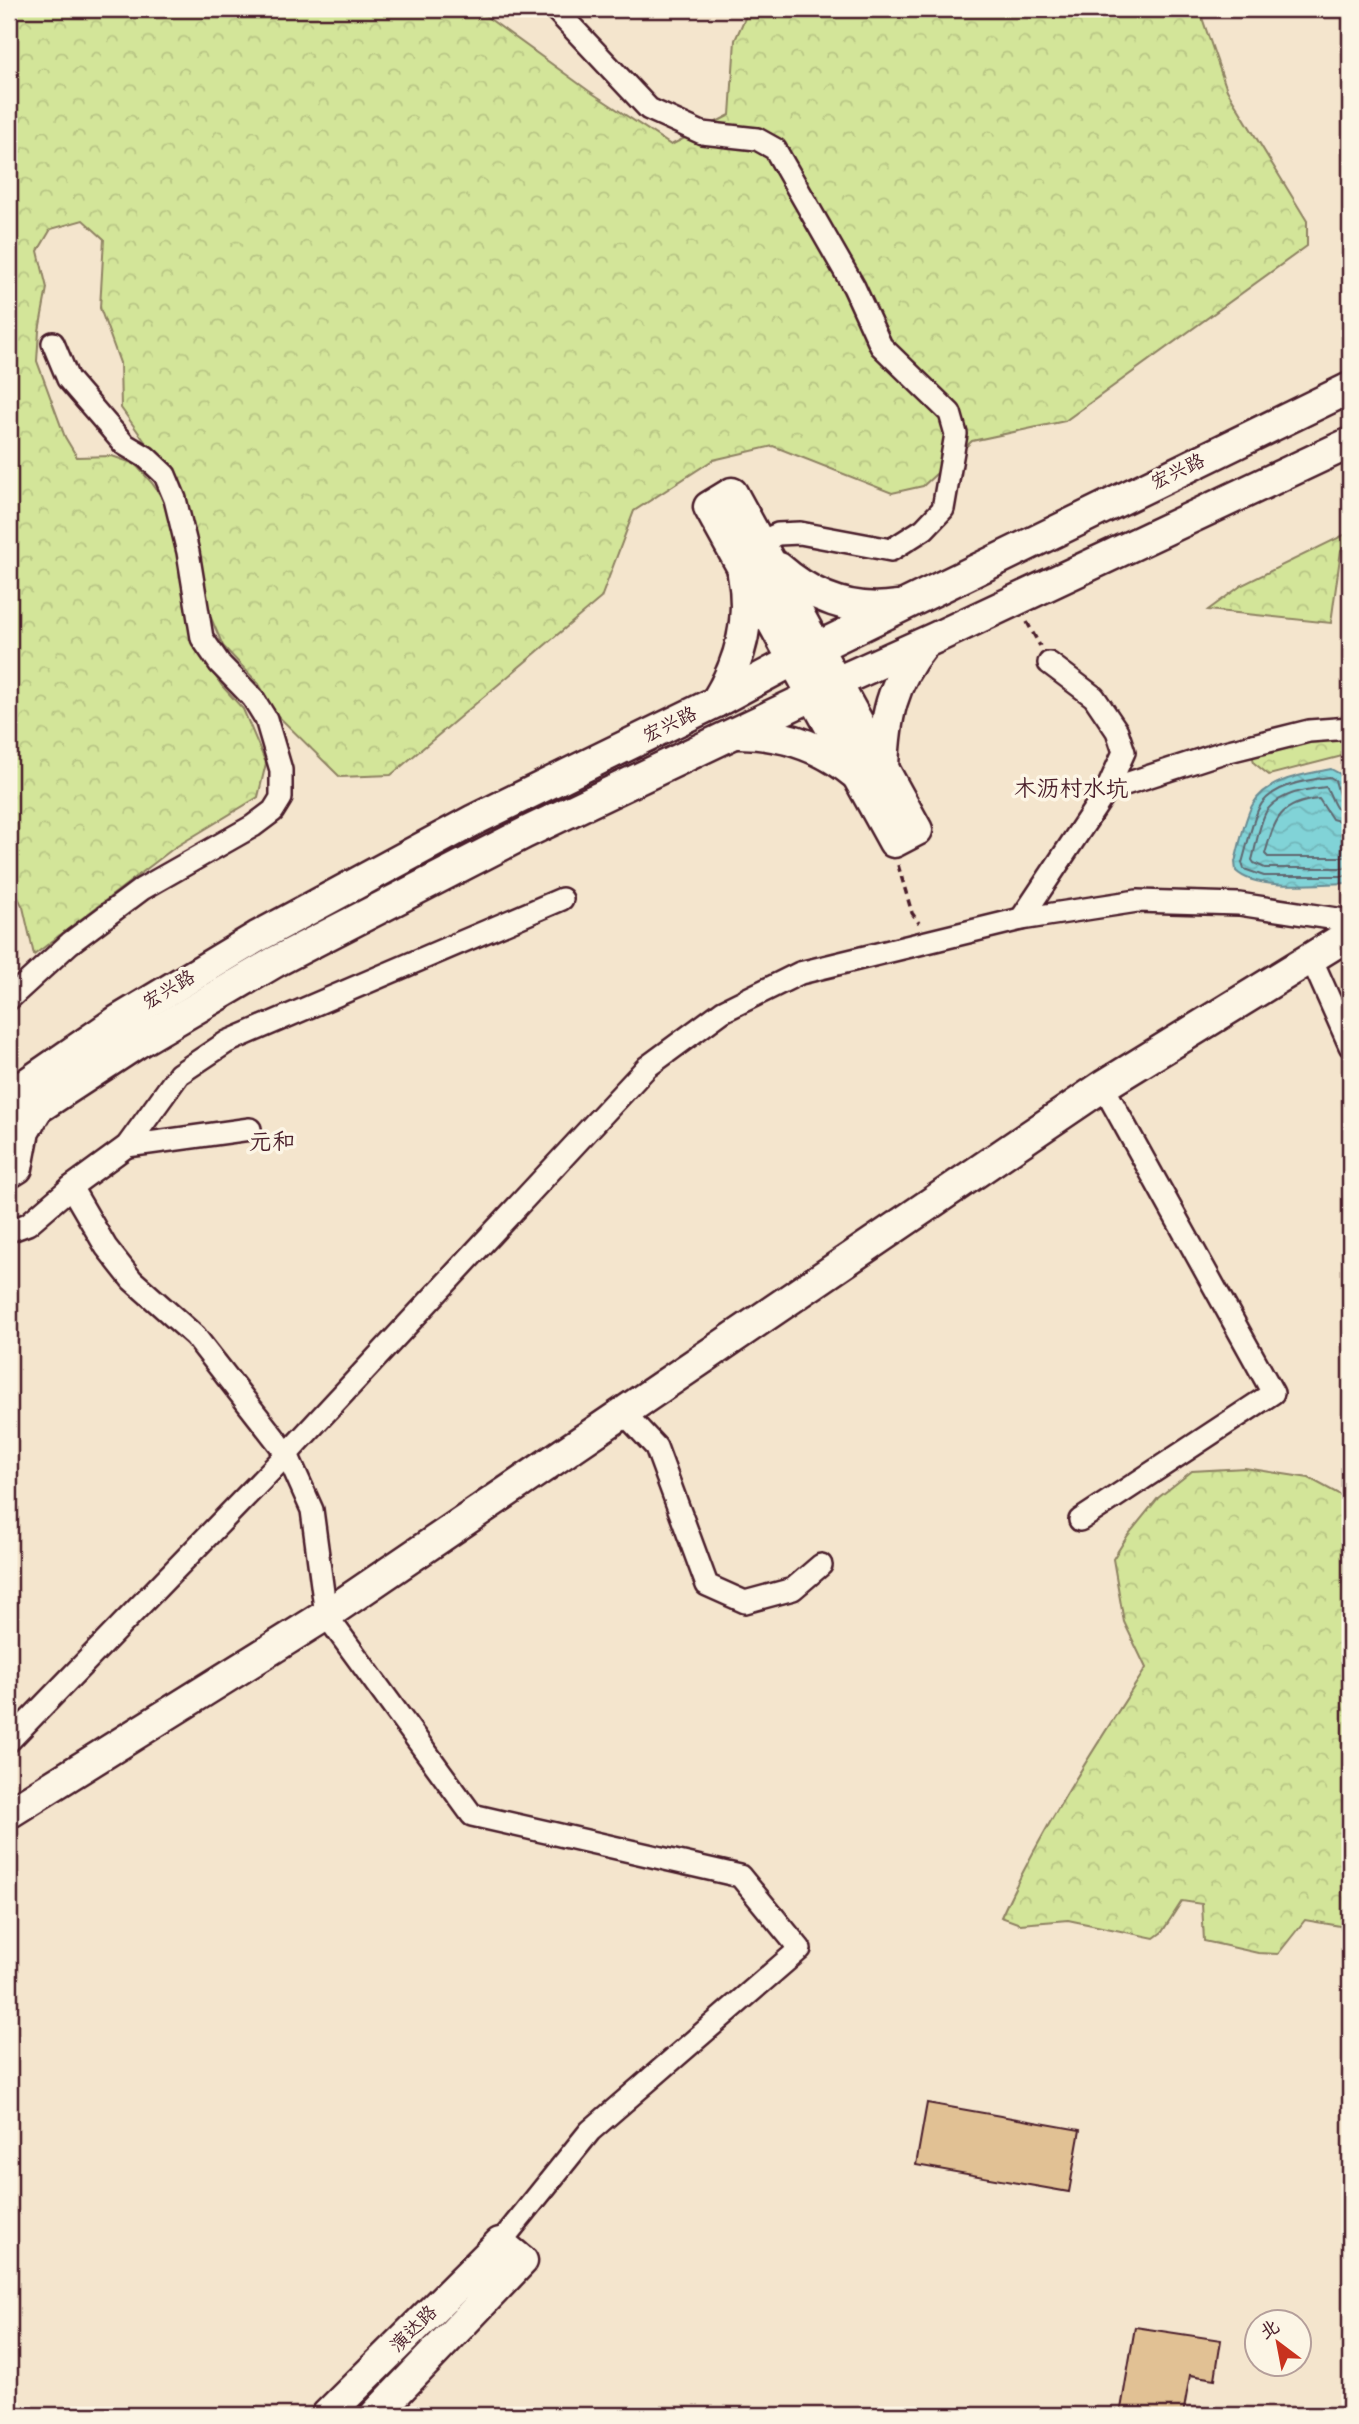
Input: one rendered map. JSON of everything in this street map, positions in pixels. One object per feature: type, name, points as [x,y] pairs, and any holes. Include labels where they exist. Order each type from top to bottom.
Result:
[{"type":"street","points":[[555,9],[649,109],[702,133],[757,139],[775,149],[854,287],[881,346],[950,413],[956,434],[943,509],[923,529],[891,550],[800,533],[778,534],[755,552],[746,595],[745,629],[735,667],[716,702]]},
{"type":"street","points":[[9,999],[70,943],[142,889],[253,826],[273,811],[281,798],[281,770],[266,719],[253,698],[220,664],[202,638],[188,552],[175,499],[165,475],[146,457],[124,444],[68,379],[53,343]]},
{"type":"street","name":"宏兴路","points":[[9,1096],[119,1020],[257,937],[474,820],[1350,388]]},
{"type":"street","name":"宏兴路","points":[[9,1127],[137,1043],[275,962],[525,833],[1350,443]]},
{"type":"street","points":[[755,552],[823,598],[865,608],[907,605]]},
{"type":"street","points":[[755,552],[825,689],[872,773],[918,830],[894,842]]},
{"type":"street","points":[[872,773],[889,707],[903,673],[924,643]]},
{"type":"street","points":[[1021,919],[1107,790],[1124,752],[1116,731],[1094,697],[1049,663]]},
{"type":"street","points":[[1107,790],[1222,753],[1309,732],[1350,728]]},
{"type":"street","points":[[734,733],[755,733],[798,741],[872,773]]},
{"type":"street","points":[[9,1231],[28,1224],[96,1166],[127,1146],[179,1074],[227,1042],[562,899]]},
{"type":"street","points":[[9,1741],[287,1454],[647,1067],[723,1011],[800,973],[1021,919],[1137,901],[1239,904],[1350,921]]},
{"type":"street","points":[[9,1813],[326,1615],[1103,1086],[1350,934]]},
{"type":"street","points":[[1311,958],[1350,1046]]},
{"type":"street","points":[[9,1070],[40,1075]]},
{"type":"street","points":[[1080,1520],[1273,1393],[1103,1086]]},
{"type":"street","points":[[9,1173],[17,1168],[24,1131],[37,1108]]},
{"type":"street","points":[[127,1146],[250,1129]]},
{"type":"street","points":[[71,1187],[106,1247],[132,1280],[195,1336],[287,1454],[312,1510],[326,1615],[472,1815],[740,1876],[800,1949],[590,2131],[511,2252]]},
{"type":"street","points":[[624,1413],[656,1447],[707,1585],[745,1602],[793,1590],[821,1565]]},
{"type":"street","name":"演达路","points":[[327,2415],[511,2252]]},
{"type":"street","name":"演达路","points":[[375,2415],[511,2252]]},
{"type":"path","points":[[1016,601],[1049,663]]},
{"type":"path","points":[[894,842],[901,882],[912,913],[931,941]]},
{"type":"green space","points":[[9,9],[476,9],[589,91],[671,145],[730,115],[735,40],[749,9],[1199,9],[1227,90],[1307,221],[1307,246],[1065,421],[972,441],[923,486],[892,493],[773,446],[713,460],[634,511],[601,598],[391,775],[340,777],[275,713],[259,684],[223,646],[148,446],[121,408],[120,363],[100,308],[104,239],[83,220],[51,229],[38,251],[47,288],[37,361],[65,437],[77,457],[112,456],[135,464],[167,505],[176,541],[188,623],[203,658],[222,686],[243,709],[266,763],[258,797],[174,848],[34,955],[23,907],[9,881]]},
{"type":"green space","points":[[1350,532],[1350,544],[1341,550],[1331,623],[1208,610],[1242,585]]},
{"type":"green space","points":[[1350,718],[1350,754],[1269,775],[1254,763],[1249,738]]},
{"type":"green space","points":[[1245,1468],[1309,1478],[1350,1500],[1350,1945],[1340,1926],[1305,1920],[1278,1954],[1258,1953],[1204,1941],[1202,1904],[1182,1901],[1162,1932],[1154,1938],[1068,1920],[1020,1924],[1001,1917],[1051,1821],[1146,1668],[1124,1622],[1113,1559],[1128,1535],[1158,1498],[1192,1471]]},
{"type":"water","points":[[1331,769],[1340,774],[1350,809],[1350,883],[1274,884],[1246,878],[1236,871],[1235,862],[1245,824],[1250,809],[1260,795],[1277,783]]},
{"type":"building","points":[[927,2103],[1080,2130],[1069,2192],[916,2165]]},
{"type":"building","points":[[1135,2327],[1221,2340],[1215,2379],[1190,2375],[1183,2415],[1120,2415]]},
{"type":"district","name":"木沥村水坑","points":[[1071,789]]},
{"type":"district","name":"元和","points":[[272,1142]]}]
